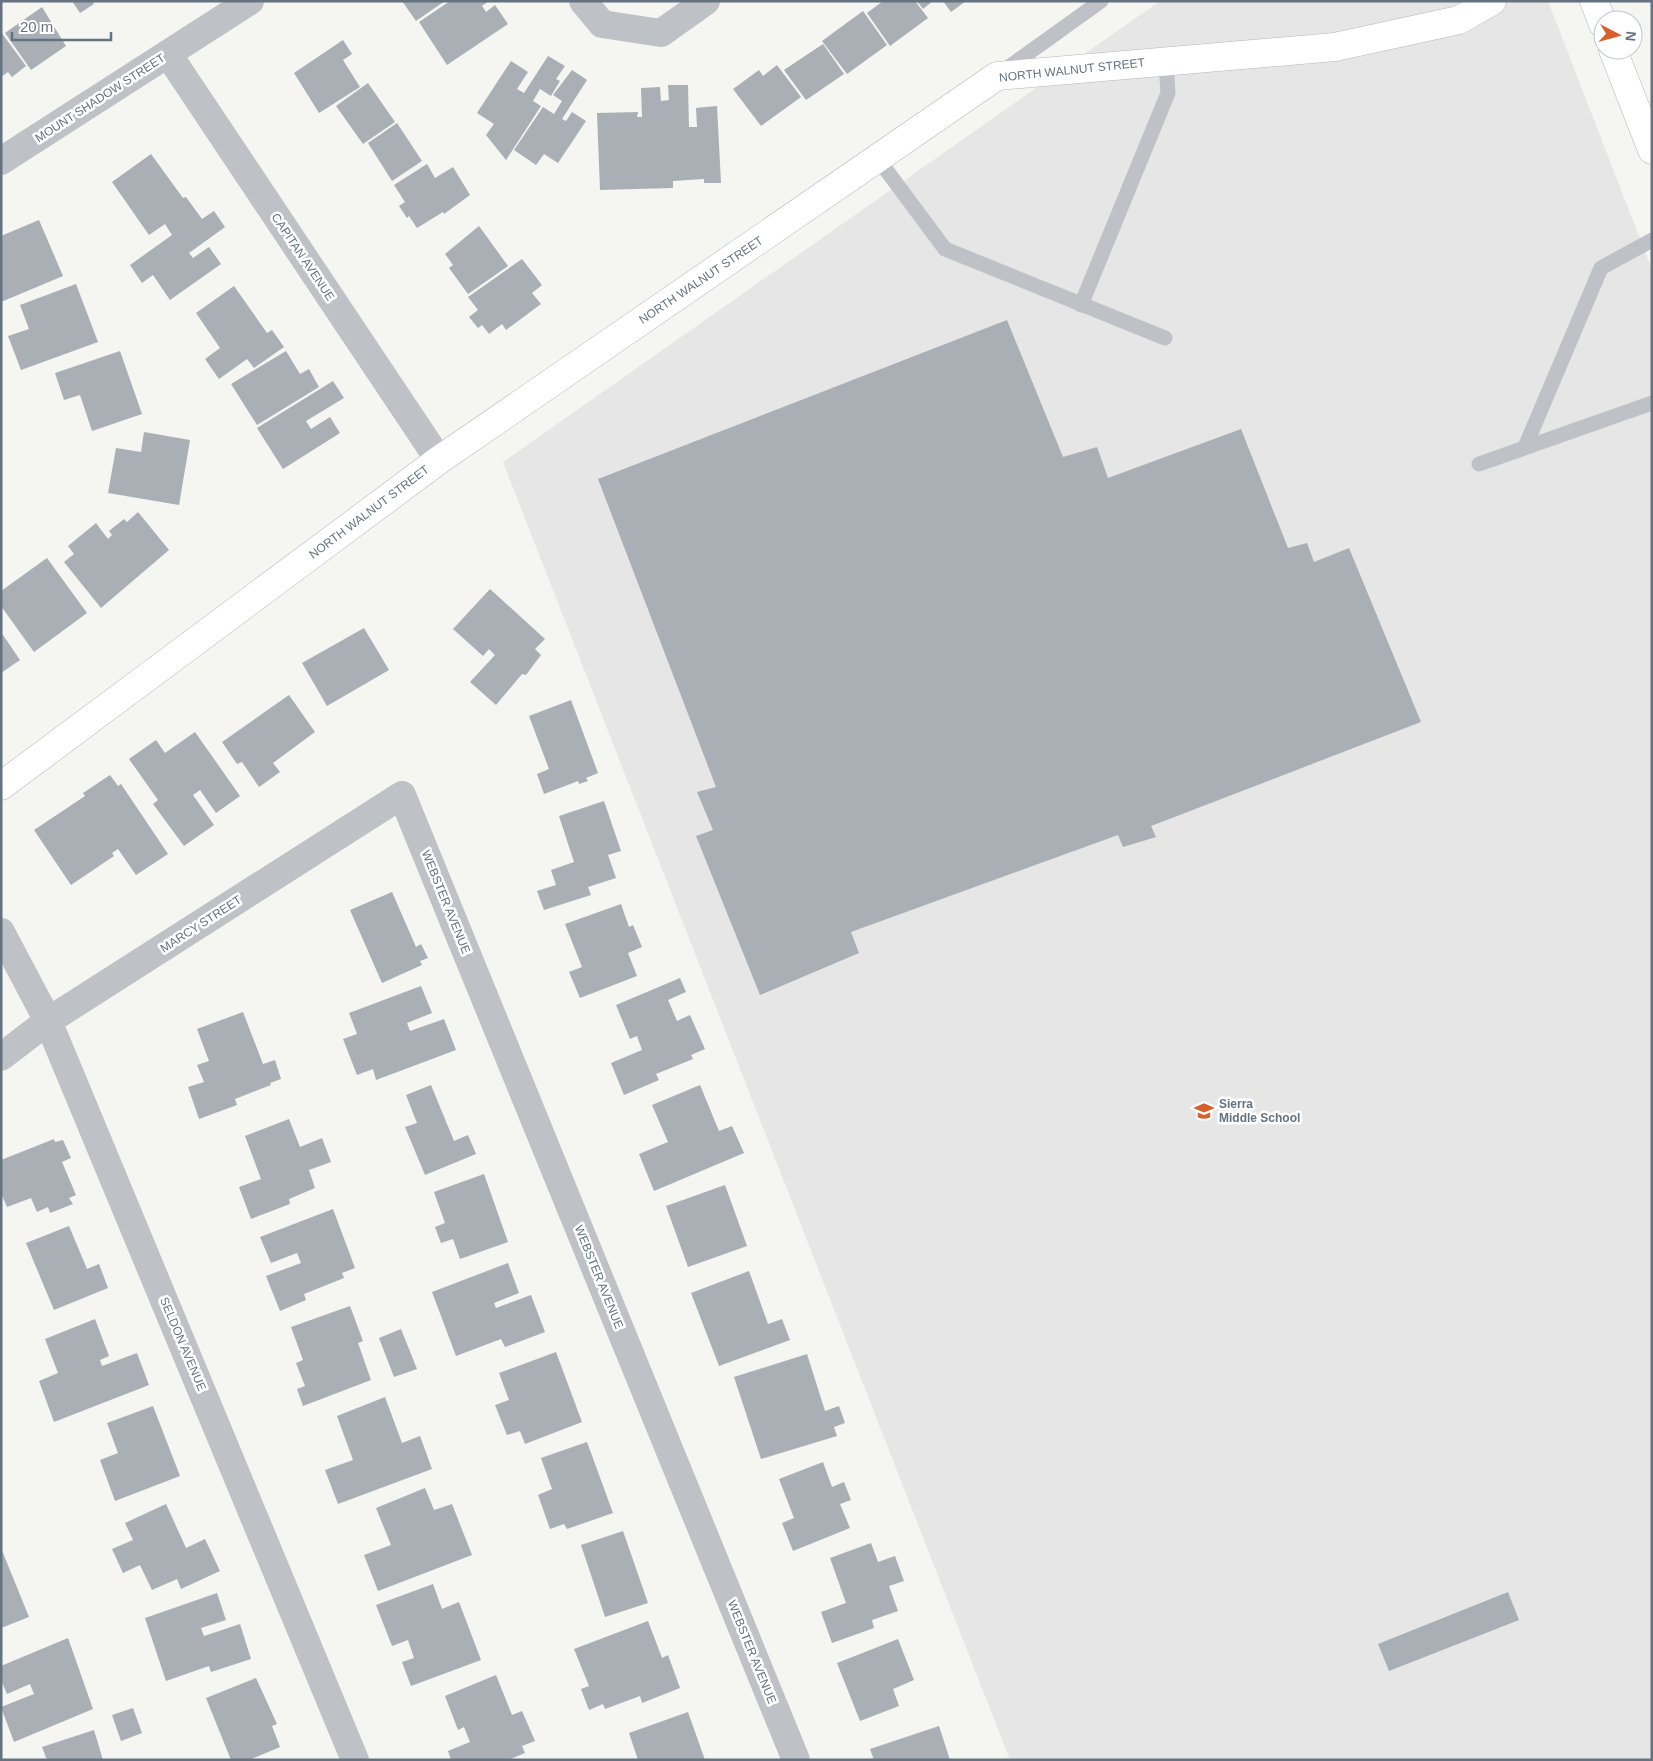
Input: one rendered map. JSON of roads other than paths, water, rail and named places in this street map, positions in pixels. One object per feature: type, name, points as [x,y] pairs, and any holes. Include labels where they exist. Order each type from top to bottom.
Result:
[{"type":"street","name":"MOUNT SHADOW STREET","points":[[1,161],[250,1]]},
{"type":"street","points":[[583,1],[602,24],[661,33],[706,1]]},
{"type":"street","name":"NORTH WALNUT STREET","points":[[1,786],[439,460],[997,76],[1335,47],[1459,20],[1492,1]]},
{"type":"street","name":"CAPITAN AVENUE","points":[[168,54],[439,460]]},
{"type":"street","points":[[1617,60],[1652,150]]},
{"type":"street","name":"MARCY STREET","points":[[1,1057],[48,1021],[402,795]]},
{"type":"street","name":"WEBSTER AVENUE","points":[[402,795],[796,1760]]},
{"type":"street","name":"SELDON AVENUE","points":[[1,932],[48,1021],[355,1760]]},
{"type":"lane","points":[[997,76],[1101,1]]},
{"type":"lane","points":[[1080,305],[1168,93],[1166,61]]},
{"type":"lane","points":[[878,159],[945,248],[1080,305],[1165,338]]},
{"type":"lane","points":[[1525,447],[1601,268],[1652,240]]},
{"type":"lane","points":[[1479,464],[1652,403]]},
{"type":"place","name":"Sierra Middle School","points":[[1204,1111]]}]
